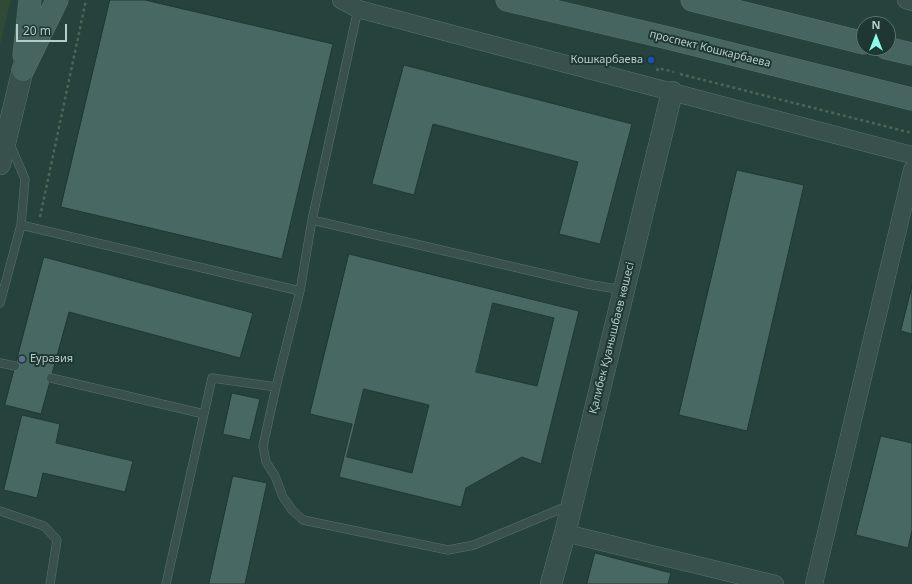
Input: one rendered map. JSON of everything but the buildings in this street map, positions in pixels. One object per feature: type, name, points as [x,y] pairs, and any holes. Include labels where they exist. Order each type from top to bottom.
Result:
[{"type":"main road","points":[[23,70],[30,0]]},
{"type":"main road","points":[[23,70],[56,0]]},
{"type":"main road","name":"проспект Кошкарбаева","points":[[507,0],[672,39],[912,99]]},
{"type":"main road","points":[[692,0],[856,40]]},
{"type":"main road","points":[[896,50],[912,54]]},
{"type":"street","points":[[0,164],[40,0]]},
{"type":"street","points":[[341,0],[358,9],[912,155]]},
{"type":"street","points":[[906,0],[912,2]]},
{"type":"street","name":"Қалибек Қуанышбаев көшесі","points":[[551,584],[572,505],[672,92]]},
{"type":"street","points":[[814,584],[912,170]]},
{"type":"street","points":[[565,533],[775,584]]},
{"type":"lane","points":[[358,9],[312,220],[300,291],[263,446],[266,462],[275,476],[283,497],[292,510],[303,520],[448,550],[474,545],[572,505]]},
{"type":"lane","points":[[0,303],[21,225],[25,180],[7,136]]},
{"type":"lane","points":[[312,220],[588,284],[624,290]]},
{"type":"lane","points":[[21,225],[300,291]]},
{"type":"lane","points":[[0,363],[15,366]]},
{"type":"lane","points":[[51,378],[204,414]]},
{"type":"lane","points":[[166,584],[212,378],[276,387]]},
{"type":"lane","points":[[0,511],[44,526],[57,540],[50,584]]},
{"type":"path","points":[[37,229],[86,0]]},
{"type":"path","points":[[652,87],[658,68],[912,133]]},
{"type":"green space","points":[[0,0],[11,0],[0,45]]},
{"type":"place","name":"Кошкарбаева","points":[[651,60]]},
{"type":"place","name":"Еуразия","points":[[22,359]]}]
